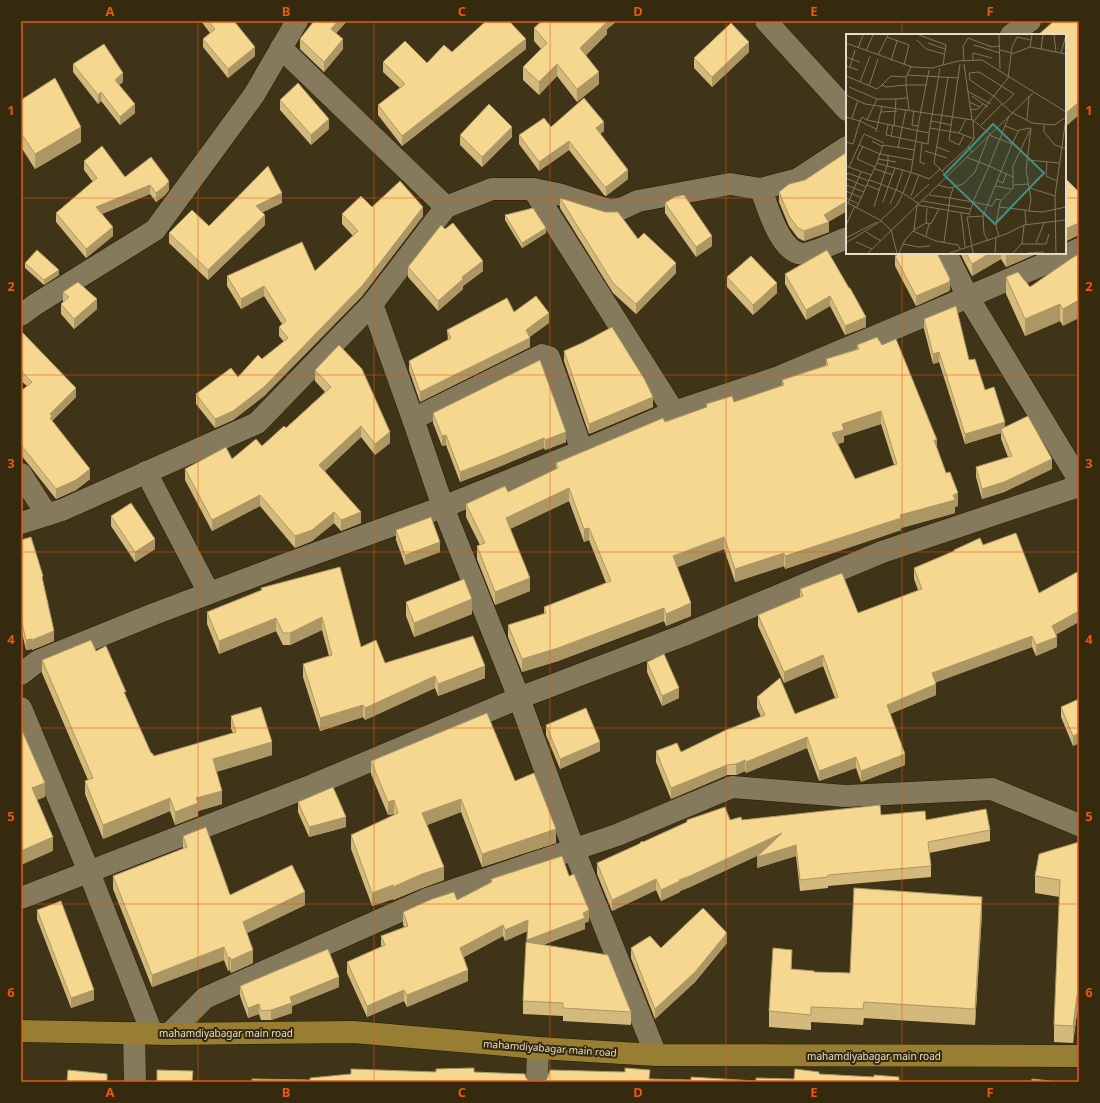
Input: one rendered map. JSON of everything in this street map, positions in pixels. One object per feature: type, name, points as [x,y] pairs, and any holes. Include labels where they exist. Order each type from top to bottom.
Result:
[{"type":"main road","name":"mahamdiyabagar main road","points":[[21,1031],[152,1033],[354,1032],[538,1048],[656,1055],[1079,1056]]},
{"type":"street","points":[[21,315],[42,300],[155,230],[254,95],[297,21]]},
{"type":"street","points":[[766,21],[846,109]]},
{"type":"street","points":[[1012,34],[1030,21]]},
{"type":"street","points":[[281,48],[446,207]]},
{"type":"street","points":[[21,523],[62,510],[257,423],[372,304],[446,207],[492,189],[533,189],[558,194],[609,210],[621,209],[638,200],[730,184],[760,189],[798,179],[846,148]]},
{"type":"street","points":[[533,189],[549,211],[674,412]]},
{"type":"street","points":[[760,189],[781,239],[792,251],[804,254],[846,238]]},
{"type":"street","points":[[21,674],[38,661],[209,593],[442,507],[582,451],[674,412],[779,377],[1079,249]]},
{"type":"street","points":[[946,254],[968,297],[1079,480]]},
{"type":"street","points":[[372,304],[413,419],[442,507],[519,698],[574,850],[656,1055]]},
{"type":"street","points":[[413,419],[542,355],[549,357],[582,451]]},
{"type":"street","points":[[146,472],[209,593]]},
{"type":"street","points":[[21,474],[47,515]]},
{"type":"street","points":[[21,898],[314,785],[519,698],[684,635],[882,552],[1079,486]]},
{"type":"street","points":[[21,708],[89,872],[152,1033]]},
{"type":"street","points":[[135,1082],[152,1033],[205,998],[427,899],[617,835],[732,787],[846,796],[992,789],[1079,825]]},
{"type":"street","points":[[537,1082],[538,1048]]},
{"type":"building","points":[[208,21],[234,21],[255,47],[228,69],[203,39],[215,29]]},
{"type":"building","points":[[314,21],[338,21],[331,29],[343,39],[324,62],[300,39]]},
{"type":"building","points":[[486,21],[509,21],[526,39],[402,136],[378,105],[405,84],[383,62],[405,41],[427,63],[444,45],[452,52]]},
{"type":"building","points":[[542,21],[607,21],[580,48],[599,72],[577,89],[557,64],[539,82],[523,67],[547,43],[534,28]]},
{"type":"building","points":[[1054,21],[1079,21],[1079,102],[1066,113],[1066,34],[1039,34]]},
{"type":"building","points":[[731,23],[749,42],[712,77],[694,58]]},
{"type":"building","points":[[104,44],[123,73],[115,80],[135,104],[120,117],[101,92],[98,95],[73,64]]},
{"type":"building","points":[[55,78],[81,127],[35,154],[21,133],[21,100]]},
{"type":"building","points":[[298,83],[329,119],[311,135],[280,100]]},
{"type":"building","points":[[584,98],[604,122],[596,128],[628,170],[606,187],[569,141],[539,162],[519,135],[544,118],[551,127]]},
{"type":"building","points":[[489,104],[512,127],[482,157],[460,135]]},
{"type":"building","points":[[102,146],[125,177],[151,157],[169,181],[156,193],[150,185],[96,207],[113,227],[86,249],[56,213],[97,178],[84,161]]},
{"type":"building","points":[[846,153],[846,202],[824,215],[829,222],[804,231],[798,228],[789,216],[779,192],[789,184],[805,180]]},
{"type":"building","points":[[268,166],[282,193],[256,206],[265,215],[208,270],[169,233],[192,210],[209,226]]},
{"type":"building","points":[[1066,179],[1079,192],[1079,223],[1066,229]]},
{"type":"building","points":[[400,181],[423,207],[362,286],[264,387],[233,411],[215,419],[196,394],[231,368],[238,377],[258,355],[262,359],[288,338],[279,327],[286,321],[264,286],[241,299],[227,276],[302,242],[315,271],[358,231],[342,214],[361,196],[372,207]]},
{"type":"building","points":[[684,195],[712,236],[696,247],[665,203],[674,197]]},
{"type":"building","points":[[560,198],[605,212],[618,212],[638,239],[644,233],[676,263],[636,304],[613,283]]},
{"type":"building","points":[[533,208],[546,228],[522,243],[505,215]]},
{"type":"building","points":[[453,223],[483,261],[462,277],[463,279],[438,301],[408,267],[441,225],[445,229]]},
{"type":"building","points":[[37,250],[59,270],[44,280],[25,263]]},
{"type":"building","points":[[827,250],[866,317],[845,326],[830,296],[806,310],[785,274]]},
{"type":"building","points":[[899,254],[938,254],[950,279],[949,282],[916,296],[895,256]]},
{"type":"building","points":[[967,254],[988,254],[972,264]]},
{"type":"building","points":[[1079,254],[1079,300],[1063,309],[1060,304],[1025,319],[1006,277],[1018,272],[1030,287]]},
{"type":"building","points":[[751,256],[777,283],[753,305],[727,277]]},
{"type":"building","points":[[78,282],[97,299],[74,319],[61,304],[69,297],[63,292]]},
{"type":"building","points":[[536,296],[549,313],[526,330],[530,338],[420,392],[409,361],[451,338],[447,330],[507,298],[514,312]]},
{"type":"building","points":[[956,306],[969,360],[975,359],[985,390],[994,387],[1005,422],[965,434],[939,352],[933,354],[924,319]]},
{"type":"building","points":[[612,327],[645,380],[653,397],[589,424],[564,351]]},
{"type":"building","points":[[21,331],[76,388],[50,414],[52,416],[50,418],[90,469],[76,480],[56,489],[21,445],[21,391],[32,382],[21,371]]},
{"type":"building","points":[[877,337],[882,345],[896,339],[937,440],[934,440],[946,473],[950,472],[958,493],[953,495],[955,500],[900,515],[901,518],[785,556],[784,553],[735,569],[724,537],[673,556],[691,603],[666,614],[664,608],[558,648],[522,659],[508,625],[546,613],[544,607],[611,581],[589,528],[584,529],[569,488],[506,518],[530,578],[495,592],[477,546],[485,543],[466,504],[505,486],[508,492],[558,468],[556,463],[663,418],[665,422],[707,407],[706,404],[732,396],[734,402],[784,385],[782,380],[828,365],[826,359],[859,349],[857,345]],"holes":[[[881,411],[897,464],[855,479],[832,433],[844,430],[842,424]]]},
{"type":"building","points":[[339,345],[362,369],[390,432],[375,444],[361,426],[319,465],[361,512],[341,520],[334,512],[312,530],[295,536],[260,495],[212,520],[185,469],[226,447],[232,459],[256,439],[262,446],[284,426],[286,428],[331,387],[315,370]]},
{"type":"building","points":[[540,360],[566,432],[545,440],[544,438],[460,472],[446,435],[442,436],[433,413]]},
{"type":"building","points":[[1028,416],[1052,459],[1004,482],[982,489],[976,467],[1012,456],[1001,429]]},
{"type":"building","points":[[131,503],[155,539],[135,552],[111,516]]},
{"type":"building","points":[[431,517],[440,542],[405,555],[396,530]]},
{"type":"building","points":[[1016,533],[1039,593],[1079,571],[1079,611],[1052,626],[1057,637],[1036,645],[1032,636],[932,673],[936,684],[887,705],[905,754],[861,771],[856,757],[819,771],[807,737],[746,762],[745,760],[736,764],[727,765],[671,788],[656,751],[677,743],[681,752],[726,730],[765,715],[757,697],[780,678],[795,714],[838,697],[823,655],[784,672],[758,615],[803,596],[800,589],[842,573],[858,613],[922,589],[914,568],[980,538],[983,545]]},
{"type":"building","points":[[31,537],[43,576],[54,631],[32,640],[26,640],[21,619],[21,540]]},
{"type":"building","points":[[340,567],[361,647],[376,640],[385,663],[473,636],[485,666],[438,684],[435,676],[365,708],[363,705],[320,718],[303,664],[332,655],[322,617],[290,633],[283,633],[276,618],[219,641],[207,612],[262,590],[261,588]]},
{"type":"building","points":[[464,579],[472,599],[414,623],[406,602]]},
{"type":"building","points":[[91,640],[96,651],[106,646],[126,692],[124,692],[151,753],[154,756],[236,732],[231,716],[261,707],[272,742],[213,759],[222,791],[196,798],[198,803],[175,812],[170,798],[103,825],[85,781],[93,778],[42,660]]},
{"type":"building","points":[[664,654],[679,688],[662,696],[647,662]]},
{"type":"building","points":[[1079,699],[1079,733],[1073,736],[1061,707]]},
{"type":"building","points":[[586,708],[600,742],[560,759],[546,725]]},
{"type":"building","points":[[487,713],[515,781],[534,773],[556,829],[482,854],[461,799],[422,813],[444,867],[422,874],[393,887],[393,885],[372,893],[351,835],[398,813],[394,800],[388,802],[371,761]]},
{"type":"building","points":[[21,728],[45,783],[32,788],[53,837],[21,851]]},
{"type":"building","points":[[333,787],[346,817],[309,827],[298,802]]},
{"type":"building","points":[[880,805],[881,815],[925,811],[926,820],[986,809],[990,830],[928,842],[931,866],[828,875],[828,877],[800,880],[796,845],[757,857],[782,833],[679,880],[680,881],[661,890],[656,879],[612,900],[597,863],[639,844],[642,841],[643,842],[687,822],[687,820],[725,807],[730,820],[741,817],[742,820]]},
{"type":"building","points":[[206,827],[230,895],[292,865],[305,892],[243,922],[253,950],[231,960],[230,957],[228,958],[224,947],[152,975],[113,876],[187,847],[183,836]]},
{"type":"building","points":[[1079,842],[1079,995],[1077,995],[1073,1026],[1054,1025],[1060,880],[1035,876],[1039,854]]},
{"type":"building","points":[[562,856],[569,876],[574,874],[589,910],[583,913],[585,918],[527,940],[528,920],[505,930],[503,925],[460,948],[468,970],[407,995],[404,990],[367,1006],[347,962],[385,945],[381,936],[408,926],[403,912],[432,899],[454,892],[457,900],[492,882],[491,879]]},
{"type":"building","points":[[854,888],[982,897],[975,1009],[864,1002],[863,1009],[811,1007],[811,1015],[769,1011],[773,948],[792,950],[791,969],[814,972],[850,973]]},
{"type":"building","points":[[61,901],[94,990],[71,998],[37,910]]},
{"type":"building","points":[[703,908],[727,933],[695,972],[655,1009],[631,948],[650,936],[661,948]]},
{"type":"building","points":[[526,942],[608,955],[631,1012],[563,1008],[563,1003],[523,1001]]},
{"type":"building","points":[[328,949],[339,977],[290,997],[292,1003],[271,1010],[261,1011],[259,1004],[248,1008],[240,986]]},
{"type":"building","points":[[474,1068],[474,1072],[525,1074],[526,1078],[530,1082],[252,1082],[252,1079],[310,1080],[310,1078],[351,1074],[351,1069],[436,1072],[436,1069]]},
{"type":"building","points":[[625,1068],[650,1070],[649,1079],[691,1080],[691,1077],[756,1081],[756,1078],[794,1079],[795,1069],[819,1072],[819,1074],[899,1077],[899,1082],[544,1082],[547,1079],[550,1070],[625,1072]]},
{"type":"building","points":[[68,1070],[107,1074],[107,1082],[67,1082]]},
{"type":"building","points":[[157,1070],[193,1071],[192,1082],[157,1082]]},
{"type":"building","points":[[1032,1079],[1059,1082],[1031,1082]]}]
